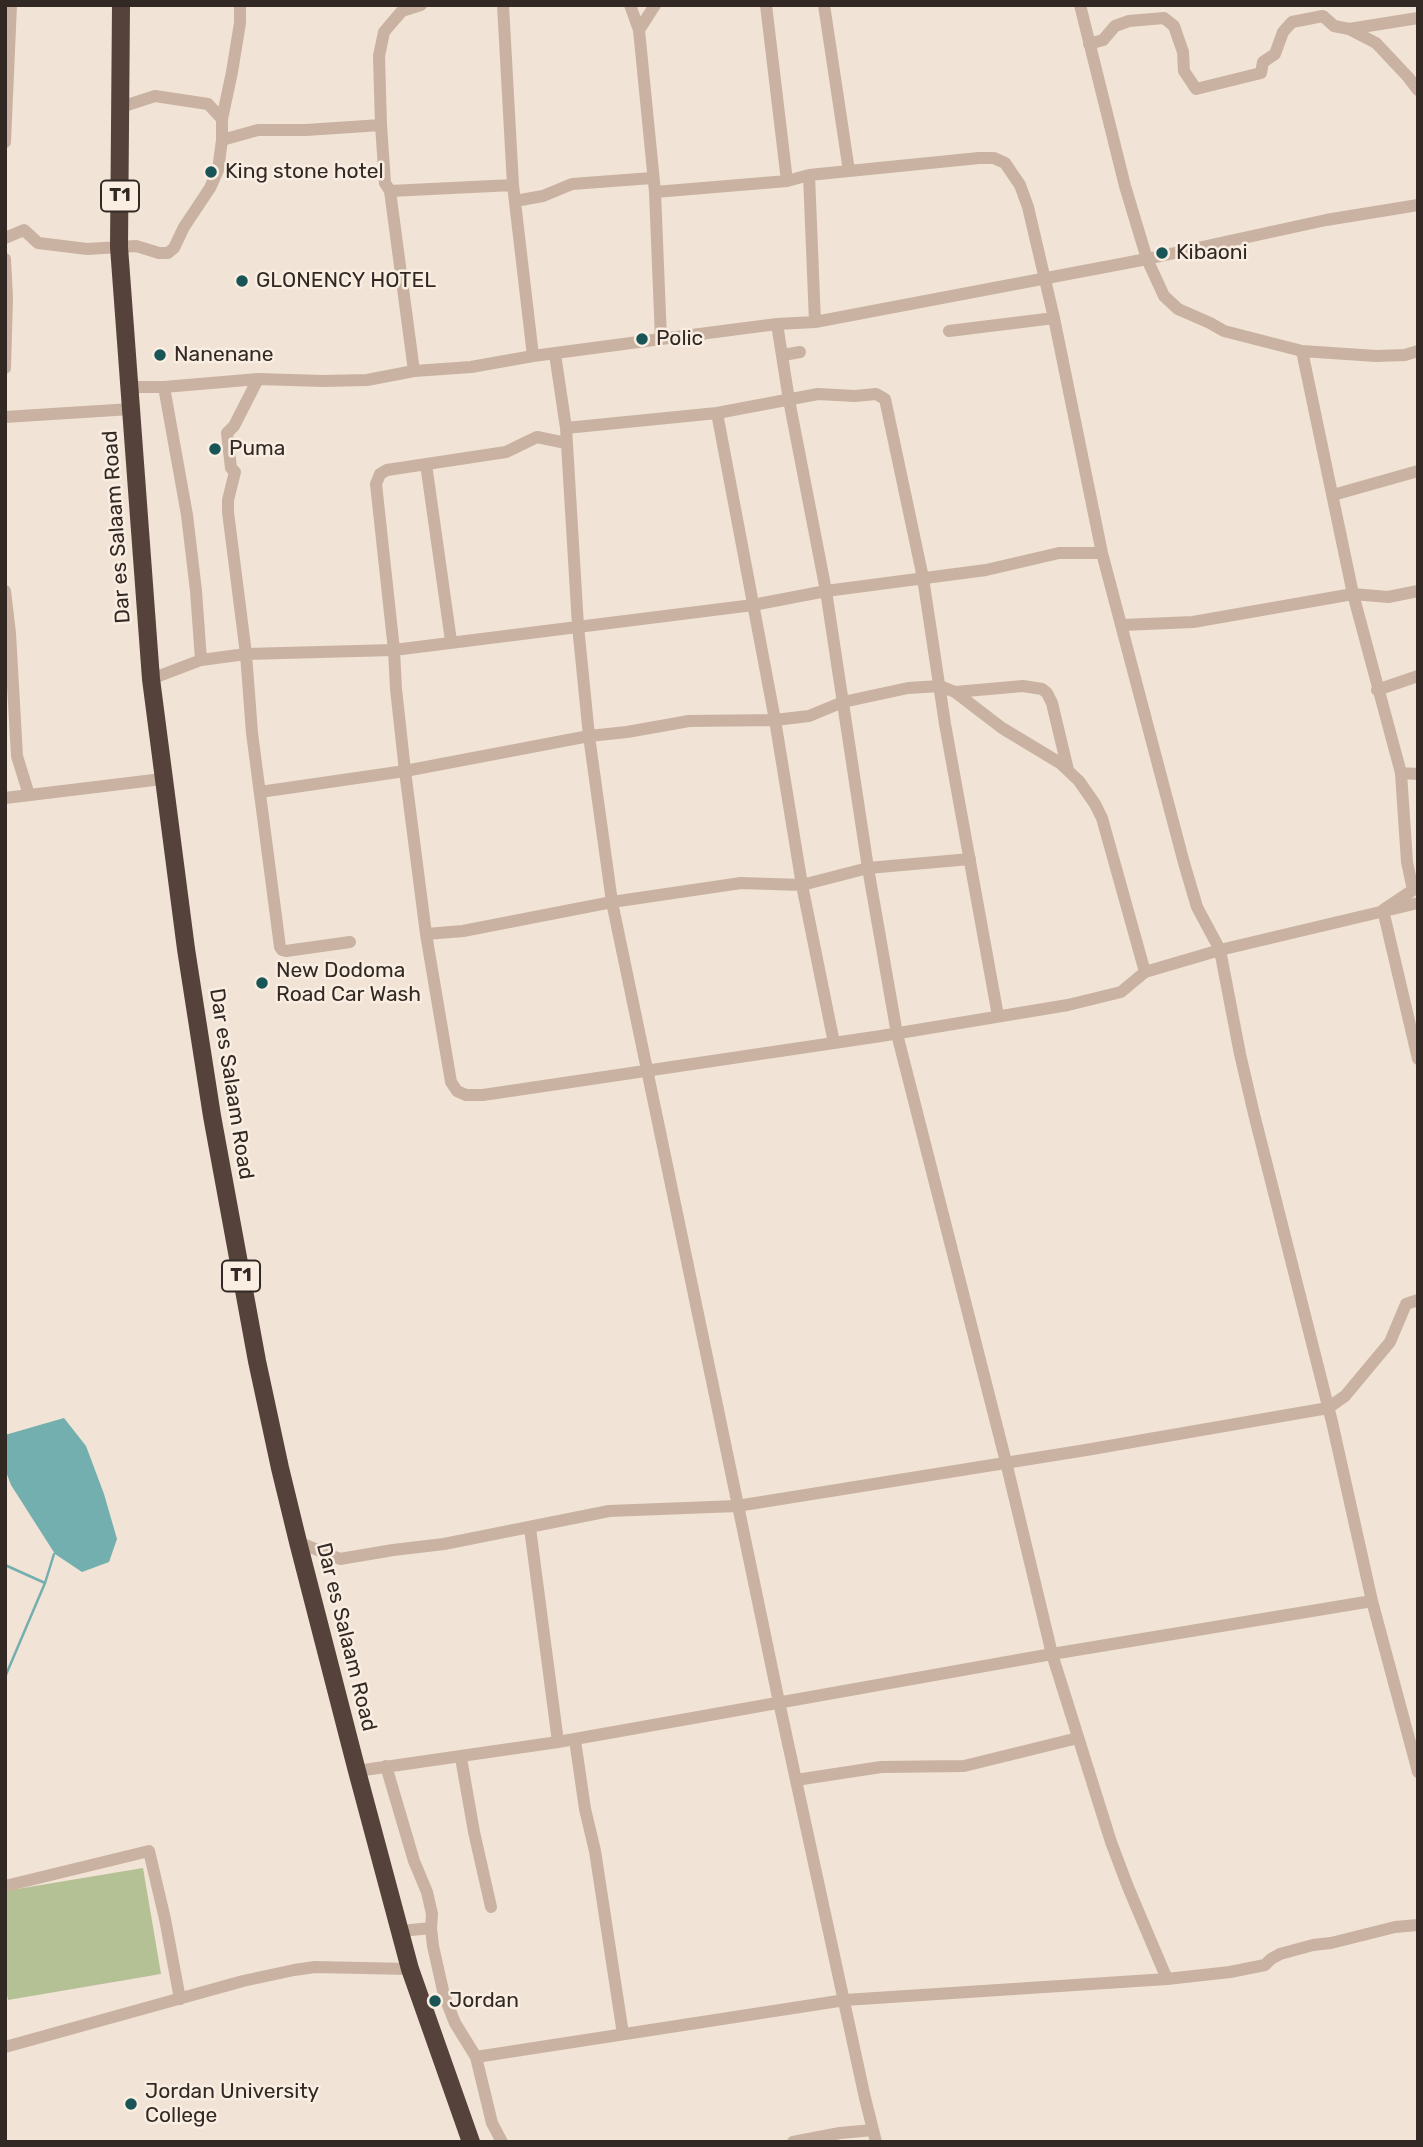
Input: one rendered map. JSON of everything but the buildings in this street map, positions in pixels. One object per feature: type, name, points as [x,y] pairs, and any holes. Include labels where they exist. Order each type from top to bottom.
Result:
[{"type":"highway","name":"Dar es Salaam Road","points":[[121,5],[119,247],[151,679],[186,948],[225,1192],[257,1361],[298,1542],[357,1772],[410,1969],[471,2142]]},
{"type":"street","points":[[5,142],[11,5]]},
{"type":"street","points":[[5,238],[24,230],[38,243],[88,248],[136,246],[159,253],[168,253],[174,248],[218,170],[222,119],[240,23],[240,5]]},
{"type":"street","points":[[414,371],[390,191],[385,183],[379,56],[384,32],[402,11],[421,5]]},
{"type":"street","points":[[503,5],[513,185],[533,356]]},
{"type":"street","points":[[630,5],[639,30],[655,192],[661,339]]},
{"type":"street","points":[[639,30],[655,5]]},
{"type":"street","points":[[766,5],[787,181]]},
{"type":"street","points":[[824,5],[849,171]]},
{"type":"street","points":[[1080,5],[1125,186],[1147,259],[1164,296],[1178,309],[1224,331],[1302,351],[1376,356],[1405,355],[1418,351]]},
{"type":"street","points":[[1089,44],[1103,40],[1115,26],[1164,12],[1174,26],[1183,52],[1184,71],[1196,89],[1261,74],[1263,62],[1275,54],[1283,32],[1292,22],[1322,11],[1334,26],[1349,29],[1376,43],[1418,90]]},
{"type":"street","points":[[1349,29],[1418,18]]},
{"type":"street","points":[[121,107],[155,96],[208,104],[222,119]]},
{"type":"street","points":[[222,140],[258,130],[381,125]]},
{"type":"street","points":[[655,192],[787,181],[809,175],[979,158],[1001,160],[1013,172],[1020,185],[1028,207],[1054,318],[1102,553],[1197,907],[1220,950],[1251,1102],[1328,1408],[1372,1601],[1418,1772]]},
{"type":"street","points":[[809,175],[815,322]]},
{"type":"street","points":[[515,201],[543,196],[572,184],[652,178]]},
{"type":"street","points":[[390,191],[513,185]]},
{"type":"street","points":[[128,387],[164,387],[258,379],[367,380],[414,371],[471,367],[661,339],[777,324],[815,322],[1147,259],[1326,220],[1418,205]]},
{"type":"street","points":[[5,259],[5,368]]},
{"type":"street","points":[[949,331],[1054,318]]},
{"type":"street","points":[[777,324],[826,591],[868,867],[897,1034],[1052,1654],[1120,1864],[1167,1979]]},
{"type":"street","points":[[1302,351],[1353,594],[1401,773],[1407,862],[1413,890],[1383,910]]},
{"type":"street","points":[[783,355],[800,352]]},
{"type":"street","points":[[555,354],[566,428],[578,626],[589,736],[612,902],[737,1506],[875,2136],[840,2133],[793,2142]]},
{"type":"street","points":[[258,379],[234,426],[227,433],[231,468],[235,472],[228,512],[246,654],[252,733],[282,950],[350,942]]},
{"type":"street","points":[[164,387],[187,514],[201,660]]},
{"type":"street","points":[[566,428],[717,413],[818,394],[876,394],[884,399],[923,578],[998,1016]]},
{"type":"street","points":[[5,417],[131,409]]},
{"type":"street","points":[[717,413],[775,720],[802,885],[834,1043]]},
{"type":"street","points":[[566,443],[537,437],[506,452],[387,470],[380,474],[376,484],[405,771],[426,934],[451,1082],[457,1091],[466,1095],[483,1095],[897,1034],[1068,1004],[1121,992],[1145,972],[1220,950],[1418,903]]},
{"type":"street","points":[[426,464],[451,641]]},
{"type":"street","points":[[1333,495],[1418,471]]},
{"type":"street","points":[[151,679],[201,660],[246,654],[394,650],[752,605],[826,591],[986,570],[1059,553],[1102,553]]},
{"type":"street","points":[[5,591],[10,633],[8,662],[17,756],[29,795]]},
{"type":"street","points":[[1122,625],[1193,622],[1353,594],[1388,597],[1418,592]]},
{"type":"street","points":[[1377,690],[1418,676]]},
{"type":"street","points":[[955,692],[1023,686],[1042,689],[1052,703],[1068,770]]},
{"type":"street","points":[[260,792],[405,771],[589,736],[689,721],[775,720],[810,716],[843,702],[908,688],[940,687],[955,692],[994,723],[1048,754],[1068,770],[1085,789],[1099,810],[1145,972]]},
{"type":"street","points":[[1401,773],[1418,774]]},
{"type":"street","points":[[5,798],[162,779]]},
{"type":"street","points":[[426,934],[741,883],[802,885],[868,867],[970,859]]},
{"type":"street","points":[[1383,910],[1418,1059]]},
{"type":"street","points":[[298,1542],[341,1559],[444,1544],[609,1511],[737,1506],[1328,1408],[1345,1396],[1390,1342],[1406,1304],[1418,1300]]},
{"type":"street","points":[[530,1528],[558,1742]]},
{"type":"street","points":[[357,1772],[575,1740],[1052,1654],[1372,1601]]},
{"type":"street","points":[[796,1780],[881,1768],[964,1766],[1078,1738]]},
{"type":"street","points":[[575,1740],[623,2034]]},
{"type":"street","points":[[461,1758],[491,1907]]},
{"type":"street","points":[[386,1766],[414,1861],[427,1892],[432,1914],[430,1928],[444,1995],[455,2023],[475,2057],[492,2123],[502,2142]]},
{"type":"street","points":[[5,1886],[149,1852],[180,1999]]},
{"type":"street","points":[[475,2057],[845,2000],[1167,1979],[1265,1965],[1280,1954],[1313,1945],[1384,1929],[1418,1925]]},
{"type":"street","points":[[401,1931],[430,1928]]},
{"type":"street","points":[[5,2047],[243,1981],[315,1967],[410,1969]]},
{"type":"green space","points":[[143,1868],[161,1974],[8,2000],[5,1984],[5,1891]]},
{"type":"water","points":[[64,1418],[86,1446],[117,1539],[109,1562],[82,1572],[55,1554],[11,1485],[5,1469],[5,1435]]},
{"type":"waterway","points":[[5,1565],[45,1583],[54,1554]]},
{"type":"waterway","points":[[5,1677],[45,1583]]},
{"type":"place","name":"King stone hotel","points":[[211,172]]},
{"type":"place","name":"Kibaoni","points":[[1162,253]]},
{"type":"place","name":"GLONENCY HOTEL","points":[[242,281]]},
{"type":"place","name":"Polic","points":[[642,339]]},
{"type":"place","name":"Nanenane","points":[[160,355]]},
{"type":"place","name":"Puma","points":[[215,449]]},
{"type":"place","name":"New Dodoma Road Car Wash","points":[[262,983]]},
{"type":"place","name":"Jordan","points":[[435,2001]]},
{"type":"place","name":"Jordan University College","points":[[131,2104]]}]
